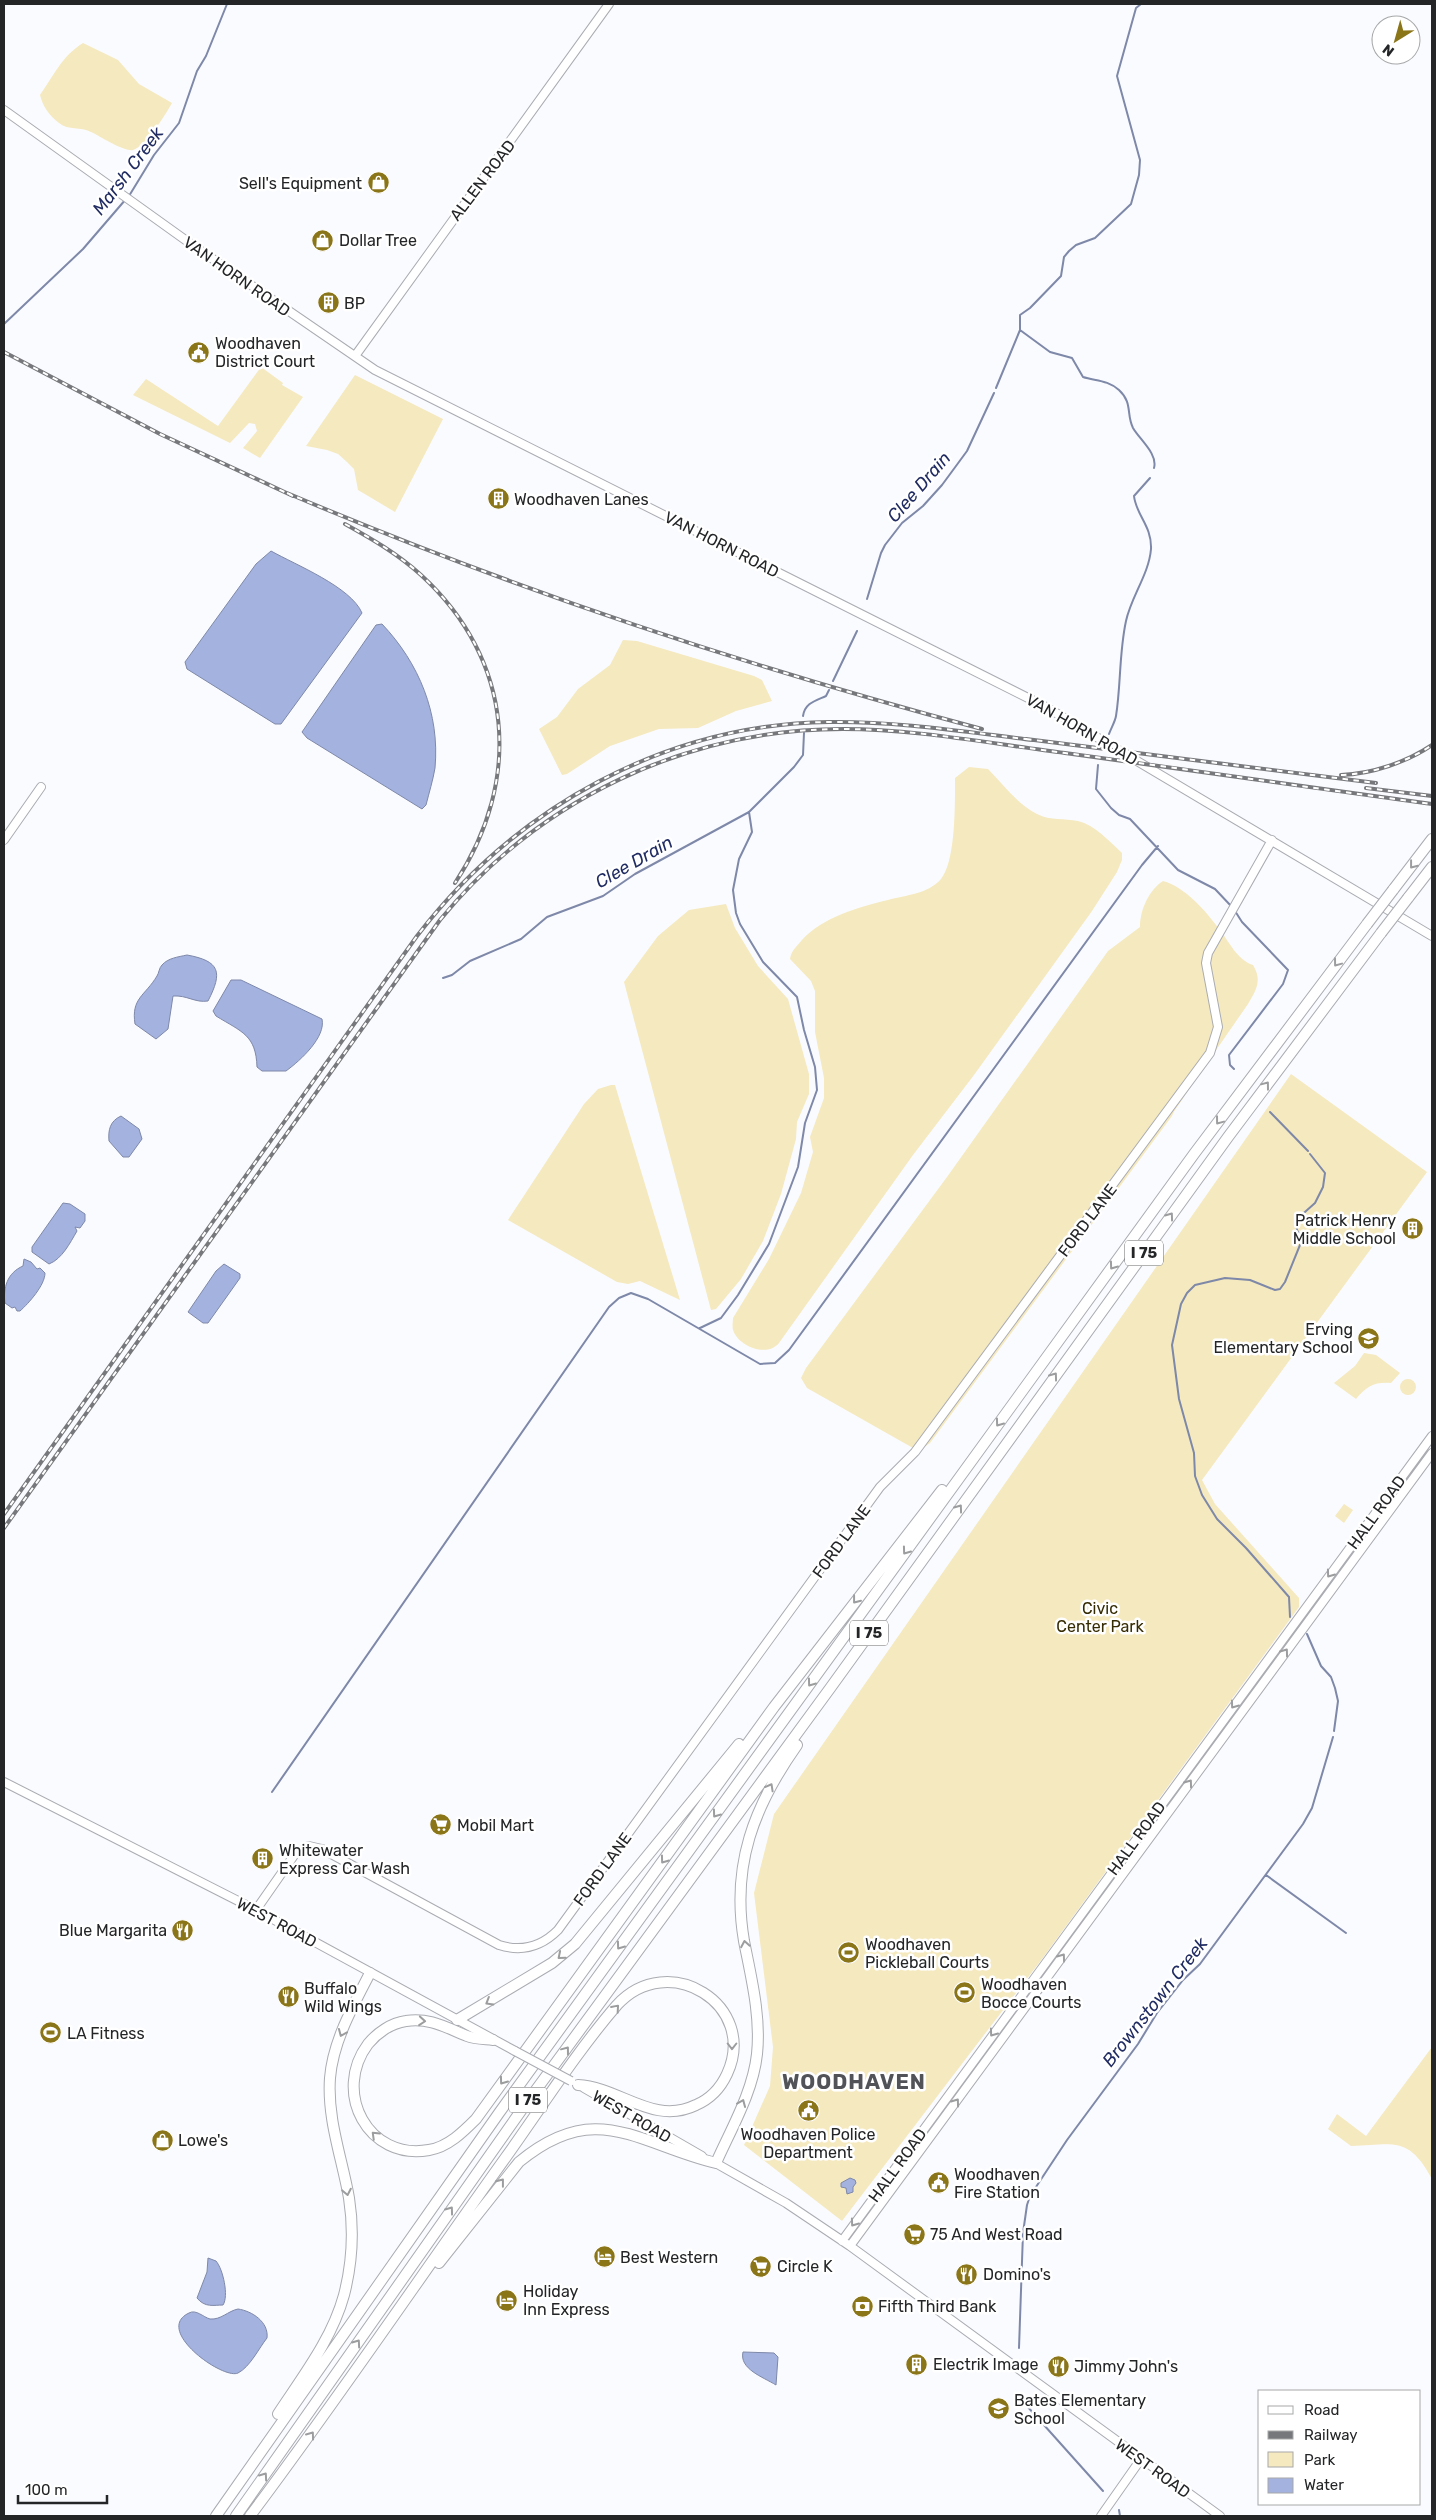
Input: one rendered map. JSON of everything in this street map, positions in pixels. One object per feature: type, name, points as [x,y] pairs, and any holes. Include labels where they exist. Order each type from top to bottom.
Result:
[{"type":"highway","name":"I 75","points":[[216,2516],[499,2113],[965,1469],[1194,1154],[1432,839]]},
{"type":"highway","name":"I 75","points":[[236,2516],[513,2121],[828,1690],[1222,1145],[1432,867]]},
{"type":"highway","points":[[494,2040],[469,2037],[443,2025],[422,2020],[405,2021],[384,2029],[372,2039],[364,2050],[355,2069],[352,2085],[355,2104],[361,2120],[381,2141],[409,2151],[429,2150],[441,2146],[463,2132],[611,1934],[774,1707],[940,1492],[954,1476],[965,1469]]},
{"type":"highway","points":[[406,2302],[439,2263],[508,2173],[527,2155],[554,2139],[582,2131],[620,2131],[647,2139],[688,2156],[716,2164],[748,2089],[757,2052],[757,2020],[741,1911],[741,1880],[748,1841],[759,1806],[780,1770],[819,1713],[828,1690]]},
{"type":"highway","points":[[457,2020],[552,1964],[574,1944],[763,1715],[774,1707]]},
{"type":"highway","points":[[239,2482],[250,2457],[321,2349],[344,2294],[350,2254],[351,2218],[331,2109],[330,2079],[339,2038],[370,1973]]},
{"type":"highway","points":[[250,2516],[406,2302],[447,2240],[605,2020],[626,1996],[652,1983],[673,1982],[686,1984],[714,2000],[729,2024],[733,2049],[727,2074],[716,2090],[693,2107],[669,2112],[652,2110],[631,2103],[595,2086],[575,2083]]},
{"type":"street","name":"ALLEN ROAD","points":[[355,356],[609,4]]},
{"type":"street","name":"VAN HORN ROAD","points":[[4,110],[191,244],[375,370],[476,423],[1046,707],[1432,936]]},
{"type":"street","points":[[4,840],[41,787]]},
{"type":"street","name":"FORD LANE","points":[[256,1910],[295,1854],[308,1846],[322,1849],[499,1946],[509,1949],[529,1947],[539,1944],[558,1930],[880,1487],[915,1452],[1210,1053],[1218,1027],[1206,963],[1212,943],[1272,840]]},
{"type":"street","name":"HALL ROAD","points":[[842,2241],[1432,1436]]},
{"type":"street","name":"HALL ROAD","points":[[850,2246],[1432,1453]]},
{"type":"street","name":"WEST ROAD","points":[[4,1782],[256,1910],[575,2083],[786,2203],[850,2246],[1220,2516]]},
{"type":"street","points":[[1091,1900],[1100,1906]]},
{"type":"street","points":[[1018,2000],[1026,2006]]},
{"type":"street","points":[[937,2111],[945,2117]]},
{"type":"street","points":[[885,2181],[893,2187]]},
{"type":"street","points":[[867,2206],[875,2212]]},
{"type":"street","points":[[1100,2516],[1141,2460]]},
{"type":"green space","points":[[83,43],[118,60],[139,84],[172,103],[149,137],[138,148],[129,150],[87,130],[63,125],[49,114],[45,107],[40,95],[64,60]]},
{"type":"green space","points":[[261,367],[283,383],[282,385],[303,397],[260,458],[243,448],[257,431],[255,424],[249,423],[230,443],[133,395],[146,379],[218,426]]},
{"type":"green space","points":[[355,375],[443,419],[395,512],[358,490],[354,469],[338,454],[306,446]]},
{"type":"green space","points":[[623,640],[637,641],[754,676],[762,680],[772,701],[736,711],[698,728],[659,729],[610,746],[567,774],[562,775],[539,729],[557,717],[578,689],[610,665]]},
{"type":"green space","points":[[969,767],[988,769],[1016,799],[1037,814],[1078,821],[1090,826],[1102,834],[1122,853],[1122,860],[1117,872],[1092,911],[974,1075],[913,1155],[779,1343],[767,1350],[753,1348],[736,1336],[733,1328],[733,1318],[769,1259],[801,1193],[813,1152],[810,1137],[824,1098],[824,1078],[815,1032],[815,991],[811,981],[790,959],[791,956],[802,940],[820,925],[831,919],[865,906],[923,891],[941,879],[950,859],[952,845],[955,816],[955,778]]},
{"type":"green space","points":[[1163,881],[1179,888],[1194,900],[1214,922],[1238,955],[1247,963],[1253,965],[1258,980],[1256,989],[1248,1004],[1172,1116],[930,1443],[923,1448],[913,1448],[807,1388],[801,1378],[806,1368],[947,1177],[1108,951],[1140,927],[1146,901]]},
{"type":"green space","points":[[726,904],[735,928],[758,966],[788,999],[809,1074],[809,1094],[797,1122],[796,1139],[781,1194],[763,1241],[741,1279],[716,1309],[711,1310],[624,982],[658,936],[689,910]]},
{"type":"green space","name":"Civic Center Park","points":[[1291,1074],[1427,1172],[1202,1480],[1215,1504],[1299,1598],[1299,1607],[1042,1959],[842,2221],[744,2145],[770,2086],[773,2047],[754,1893],[774,1814]]},
{"type":"green space","points":[[615,1085],[680,1300],[640,1281],[628,1284],[617,1282],[508,1220],[584,1104],[598,1089]]},
{"type":"green space","points":[[1364,1353],[1376,1355],[1400,1373],[1391,1383],[1380,1383],[1371,1386],[1356,1399],[1334,1383],[1355,1366]]},
{"type":"green space","points":[[1408,1379],[1414,1381],[1416,1387],[1414,1393],[1408,1395],[1402,1393],[1400,1387],[1402,1381]]},
{"type":"green space","points":[[1344,1504],[1353,1510],[1344,1523],[1335,1516]]},
{"type":"green space","points":[[1432,2047],[1432,2179],[1415,2155],[1407,2149],[1389,2144],[1351,2146],[1328,2129],[1337,2114],[1366,2136]]},
{"type":"water","points":[[271,551],[308,570],[347,594],[362,613],[281,724],[275,724],[187,669],[185,662],[256,564]]},
{"type":"water","points":[[382,624],[407,655],[424,690],[430,709],[436,748],[435,768],[426,805],[422,809],[307,738],[302,732],[376,625]]},
{"type":"water","points":[[187,955],[206,961],[216,969],[217,975],[213,991],[208,1001],[173,996],[168,1029],[156,1039],[135,1024],[135,1008],[140,998],[158,975],[161,966],[173,958]]},
{"type":"water","points":[[231,980],[241,980],[322,1019],[320,1033],[311,1048],[286,1071],[262,1071],[257,1067],[254,1048],[246,1036],[216,1016],[213,1011]]},
{"type":"water","points":[[121,1116],[139,1129],[142,1139],[129,1157],[123,1157],[109,1141],[110,1126],[114,1120]]},
{"type":"water","points":[[63,1203],[70,1204],[85,1214],[85,1221],[80,1228],[75,1227],[77,1231],[65,1250],[54,1262],[49,1264],[32,1252],[32,1247]]},
{"type":"water","points":[[24,1259],[45,1273],[36,1294],[20,1311],[17,1311],[15,1307],[12,1308],[5,1303],[5,1292],[7,1282],[13,1273],[23,1266]]},
{"type":"water","points":[[224,1264],[240,1274],[240,1278],[208,1323],[203,1323],[188,1312],[216,1271]]},
{"type":"water","points":[[850,2178],[855,2180],[856,2183],[853,2187],[853,2192],[847,2194],[846,2188],[841,2187],[841,2183]]},
{"type":"water","points":[[208,2258],[216,2261],[223,2276],[225,2301],[223,2305],[206,2305],[197,2298],[207,2272]]},
{"type":"water","points":[[238,2309],[249,2312],[262,2322],[267,2332],[267,2338],[242,2370],[238,2373],[230,2373],[206,2362],[194,2352],[179,2331],[180,2321],[192,2312],[214,2319]]},
{"type":"water","points":[[743,2352],[774,2353],[778,2357],[776,2385],[748,2368],[743,2358]]},
{"type":"waterway","name":"Marsh Creek","points":[[129,196],[154,155],[179,123],[197,71],[206,56],[227,4]]},
{"type":"waterway","name":"Brownstown Creek","points":[[1141,4],[1136,8],[1117,76],[1140,160],[1139,175],[1131,204],[1095,238],[1076,245],[1069,251],[1064,257],[1061,276],[1030,308],[1020,315],[1020,330],[1050,352],[1072,358],[1083,377],[1106,383],[1119,390],[1128,404],[1133,428],[1151,452],[1155,463],[1154,468]]},
{"type":"waterway","name":"Marsh Creek","points":[[4,324],[83,249],[126,199]]},
{"type":"waterway","name":"Clee Drain","points":[[996,388],[1020,330]]},
{"type":"waterway","name":"Clee Drain","points":[[867,599],[885,545],[902,523],[923,506],[942,485],[967,451],[994,393]]},
{"type":"waterway","name":"Brownstown Creek","points":[[1109,734],[1116,716],[1122,645],[1128,612],[1144,576],[1151,549],[1147,527],[1135,503],[1134,496],[1150,478]]},
{"type":"waterway","name":"Clee Drain","points":[[833,681],[857,631]]},
{"type":"waterway","name":"Clee Drain","points":[[803,716],[808,705],[826,696],[829,690]]},
{"type":"waterway","name":"Clee Drain","points":[[443,978],[452,975],[470,961],[521,939],[547,917],[603,896],[635,874],[749,812],[794,767],[803,755],[804,733]]},
{"type":"waterway","name":"Brownstown Creek","points":[[1098,765],[1096,789],[1111,808],[1119,815],[1130,819],[1178,870],[1215,889],[1232,907]]},
{"type":"waterway","points":[[700,1328],[721,1318],[738,1295],[769,1244],[798,1167],[805,1123],[817,1090],[815,1067],[797,997],[763,962],[740,924],[736,913],[733,890],[739,859],[752,832],[749,812]]},
{"type":"waterway","points":[[272,1792],[609,1307],[619,1298],[631,1293],[648,1299],[760,1364],[775,1363],[789,1350],[1142,865],[1158,846]]},
{"type":"waterway","name":"Brownstown Creek","points":[[1234,1069],[1230,1065],[1229,1055],[1283,984],[1288,970],[1242,922],[1235,911]]},
{"type":"waterway","name":"Brownstown Creek","points":[[1270,1112],[1308,1151]]},
{"type":"waterway","name":"Brownstown Creek","points":[[1290,1617],[1289,1597],[1246,1548],[1217,1519],[1202,1495],[1195,1476],[1194,1453],[1179,1399],[1172,1345],[1181,1304],[1187,1293],[1195,1285],[1225,1278],[1250,1280],[1275,1290],[1280,1289],[1285,1282],[1302,1240],[1297,1230],[1296,1220],[1315,1203],[1323,1187],[1325,1173],[1310,1154]]},
{"type":"waterway","name":"Brownstown Creek","points":[[1307,1634],[1321,1666],[1331,1677],[1335,1688],[1338,1701],[1334,1731]]},
{"type":"waterway","name":"Brownstown Creek","points":[[1019,2348],[1023,2233],[1030,2196],[1067,2140],[1138,2044],[1157,2013],[1183,1980],[1200,1964],[1303,1824],[1312,1808],[1333,1737]]},
{"type":"waterway","points":[[1266,1875],[1346,1933]]},
{"type":"waterway","name":"Brownstown Creek","points":[[1018,2396],[1103,2491]]},
{"type":"waterway","name":"Brownstown Creek","points":[[1119,2510],[1120,2516]]},
{"type":"railway","points":[[4,352],[160,434],[293,496]]},
{"type":"railway","points":[[287,493],[458,562],[630,623],[805,679],[982,729]]},
{"type":"railway","points":[[345,524],[384,547],[412,567],[452,608],[475,644],[491,683],[498,722],[499,763],[491,803],[477,844],[455,883]]},
{"type":"railway","points":[[4,1514],[417,936],[456,890],[500,848],[548,812],[599,781],[653,757],[710,738],[769,726],[829,722],[880,723],[1033,740]]},
{"type":"railway","points":[[4,1528],[440,920],[479,877],[523,839],[570,806],[620,779],[673,758],[728,742],[785,732],[843,729],[899,731],[954,738],[1432,804]]},
{"type":"railway","points":[[1026,739],[1376,783]]},
{"type":"railway","points":[[1341,775],[1377,770],[1412,757],[1432,745]]},
{"type":"railway","points":[[1366,788],[1432,796]]},
{"type":"place","name":"Sell's Equipment","points":[[378,183]]},
{"type":"place","name":"Dollar Tree","points":[[323,240]]},
{"type":"place","name":"BP","points":[[328,303]]},
{"type":"place","name":"Woodhaven District Court","points":[[199,352]]},
{"type":"place","name":"Woodhaven Lanes","points":[[498,499]]},
{"type":"place","name":"Patrick Henry Middle School","points":[[1412,1229]]},
{"type":"place","name":"Erving Elementary School","points":[[1369,1338]]},
{"type":"place","name":"Mobil Mart","points":[[441,1825]]},
{"type":"place","name":"Whitewater Express Car Wash","points":[[263,1859]]},
{"type":"place","name":"Blue Margarita","points":[[183,1930]]},
{"type":"place","name":"Woodhaven Pickleball Courts","points":[[849,1953]]},
{"type":"place","name":"Woodhaven Bocce Courts","points":[[965,1993]]},
{"type":"place","name":"Buffalo Wild Wings","points":[[288,1997]]},
{"type":"place","name":"LA Fitness","points":[[51,2033]]},
{"type":"place","name":"Woodhaven Police Department","points":[[808,2110]]},
{"type":"place","name":"Lowe's","points":[[162,2140]]},
{"type":"place","name":"Woodhaven Fire Station","points":[[938,2183]]},
{"type":"place","name":"75 And West Road","points":[[914,2234]]},
{"type":"place","name":"Best Western","points":[[604,2257]]},
{"type":"place","name":"Circle K","points":[[761,2266]]},
{"type":"place","name":"Domino's","points":[[967,2274]]},
{"type":"place","name":"Holiday Inn Express","points":[[507,2300]]},
{"type":"place","name":"Fifth Third Bank","points":[[862,2306]]},
{"type":"place","name":"Electrik Image","points":[[917,2364]]},
{"type":"place","name":"Jimmy John's","points":[[1058,2366]]},
{"type":"place","name":"Bates Elementary School","points":[[998,2409]]},
{"type":"district","name":"WOODHAVEN","points":[[854,2082]]}]
